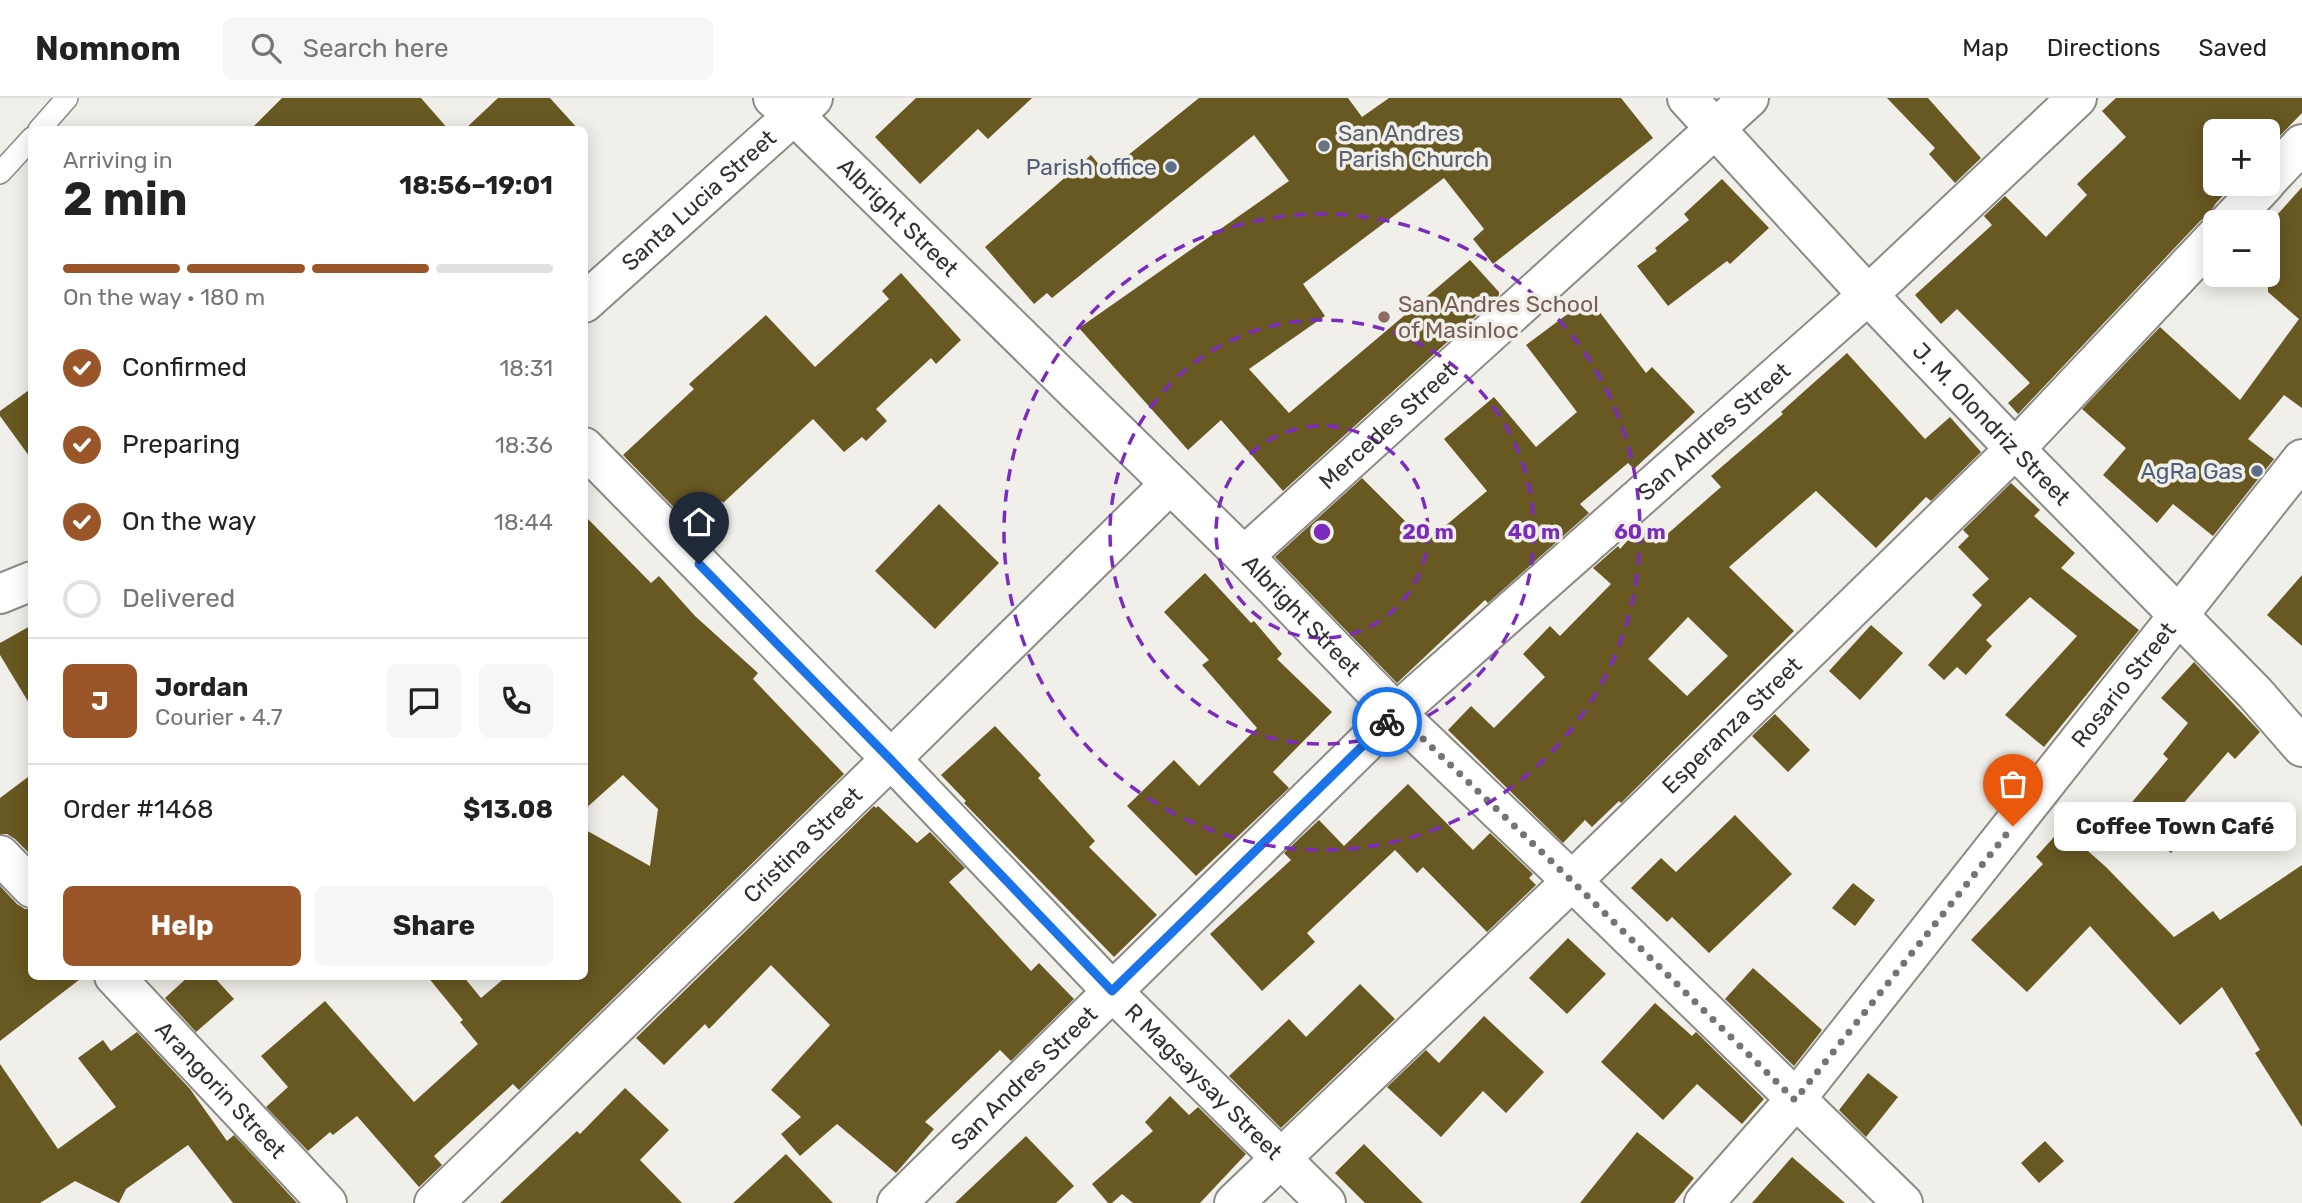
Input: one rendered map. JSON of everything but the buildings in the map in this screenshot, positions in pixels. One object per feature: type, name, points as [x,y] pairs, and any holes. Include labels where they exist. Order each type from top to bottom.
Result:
[{"type":"street","name":"J. M. Olondriz Street","points":[[1687,98],[1868,295],[2255,693],[2302,747]]},
{"type":"street","name":"Mercedes Street","points":[[1244,556],[1749,98]]},
{"type":"street","name":"San Andres Street","points":[[897,1203],[1396,713],[1868,295],[2077,98]]},
{"type":"street","name":"Santa Lucia Street","points":[[588,299],[793,104]]},
{"type":"street","name":"Albright Street","points":[[793,104],[1244,556],[1396,713],[1903,1203]]},
{"type":"street","points":[[2280,167],[2302,144]]},
{"type":"street","points":[[2240,210],[2253,196]]},
{"type":"street","name":"Esperanza Street","points":[[1234,1203],[1572,881],[2015,449],[2203,250]]},
{"type":"street","name":"R Magsaysay Street","points":[[588,451],[891,760],[1112,991],[1326,1203]]},
{"type":"street","name":"Rosario Street","points":[[1704,1203],[1795,1100],[2302,459]]},
{"type":"street","name":"Cristina Street","points":[[434,1203],[891,760],[1170,484]]},
{"type":"street","points":[[0,594],[28,583]]},
{"type":"street","points":[[0,855],[28,884]]},
{"type":"street","name":"Arangorin Street","points":[[118,980],[327,1203]]},
{"type":"lane","points":[[42,126],[67,98]]},
{"type":"lane","points":[[0,173],[28,142]]},
{"type":"way so far","points":[[1387,722],[1396,713],[1795,1100],[2013,826]]},
{"type":"place","name":"San Andres Parish Church","points":[[1324,146]]},
{"type":"place","name":"Parish office","points":[[1171,167]]},
{"type":"place","name":"San Andres School of Masinloc","points":[[1384,317]]},
{"type":"place","name":"AgRa Gas","points":[[2257,471]]},
{"type":"place","name":"Coffee Town Café","points":[[2013,826]]},
{"type":"route","points":[[699,564],[1112,991],[1387,722]]}]
